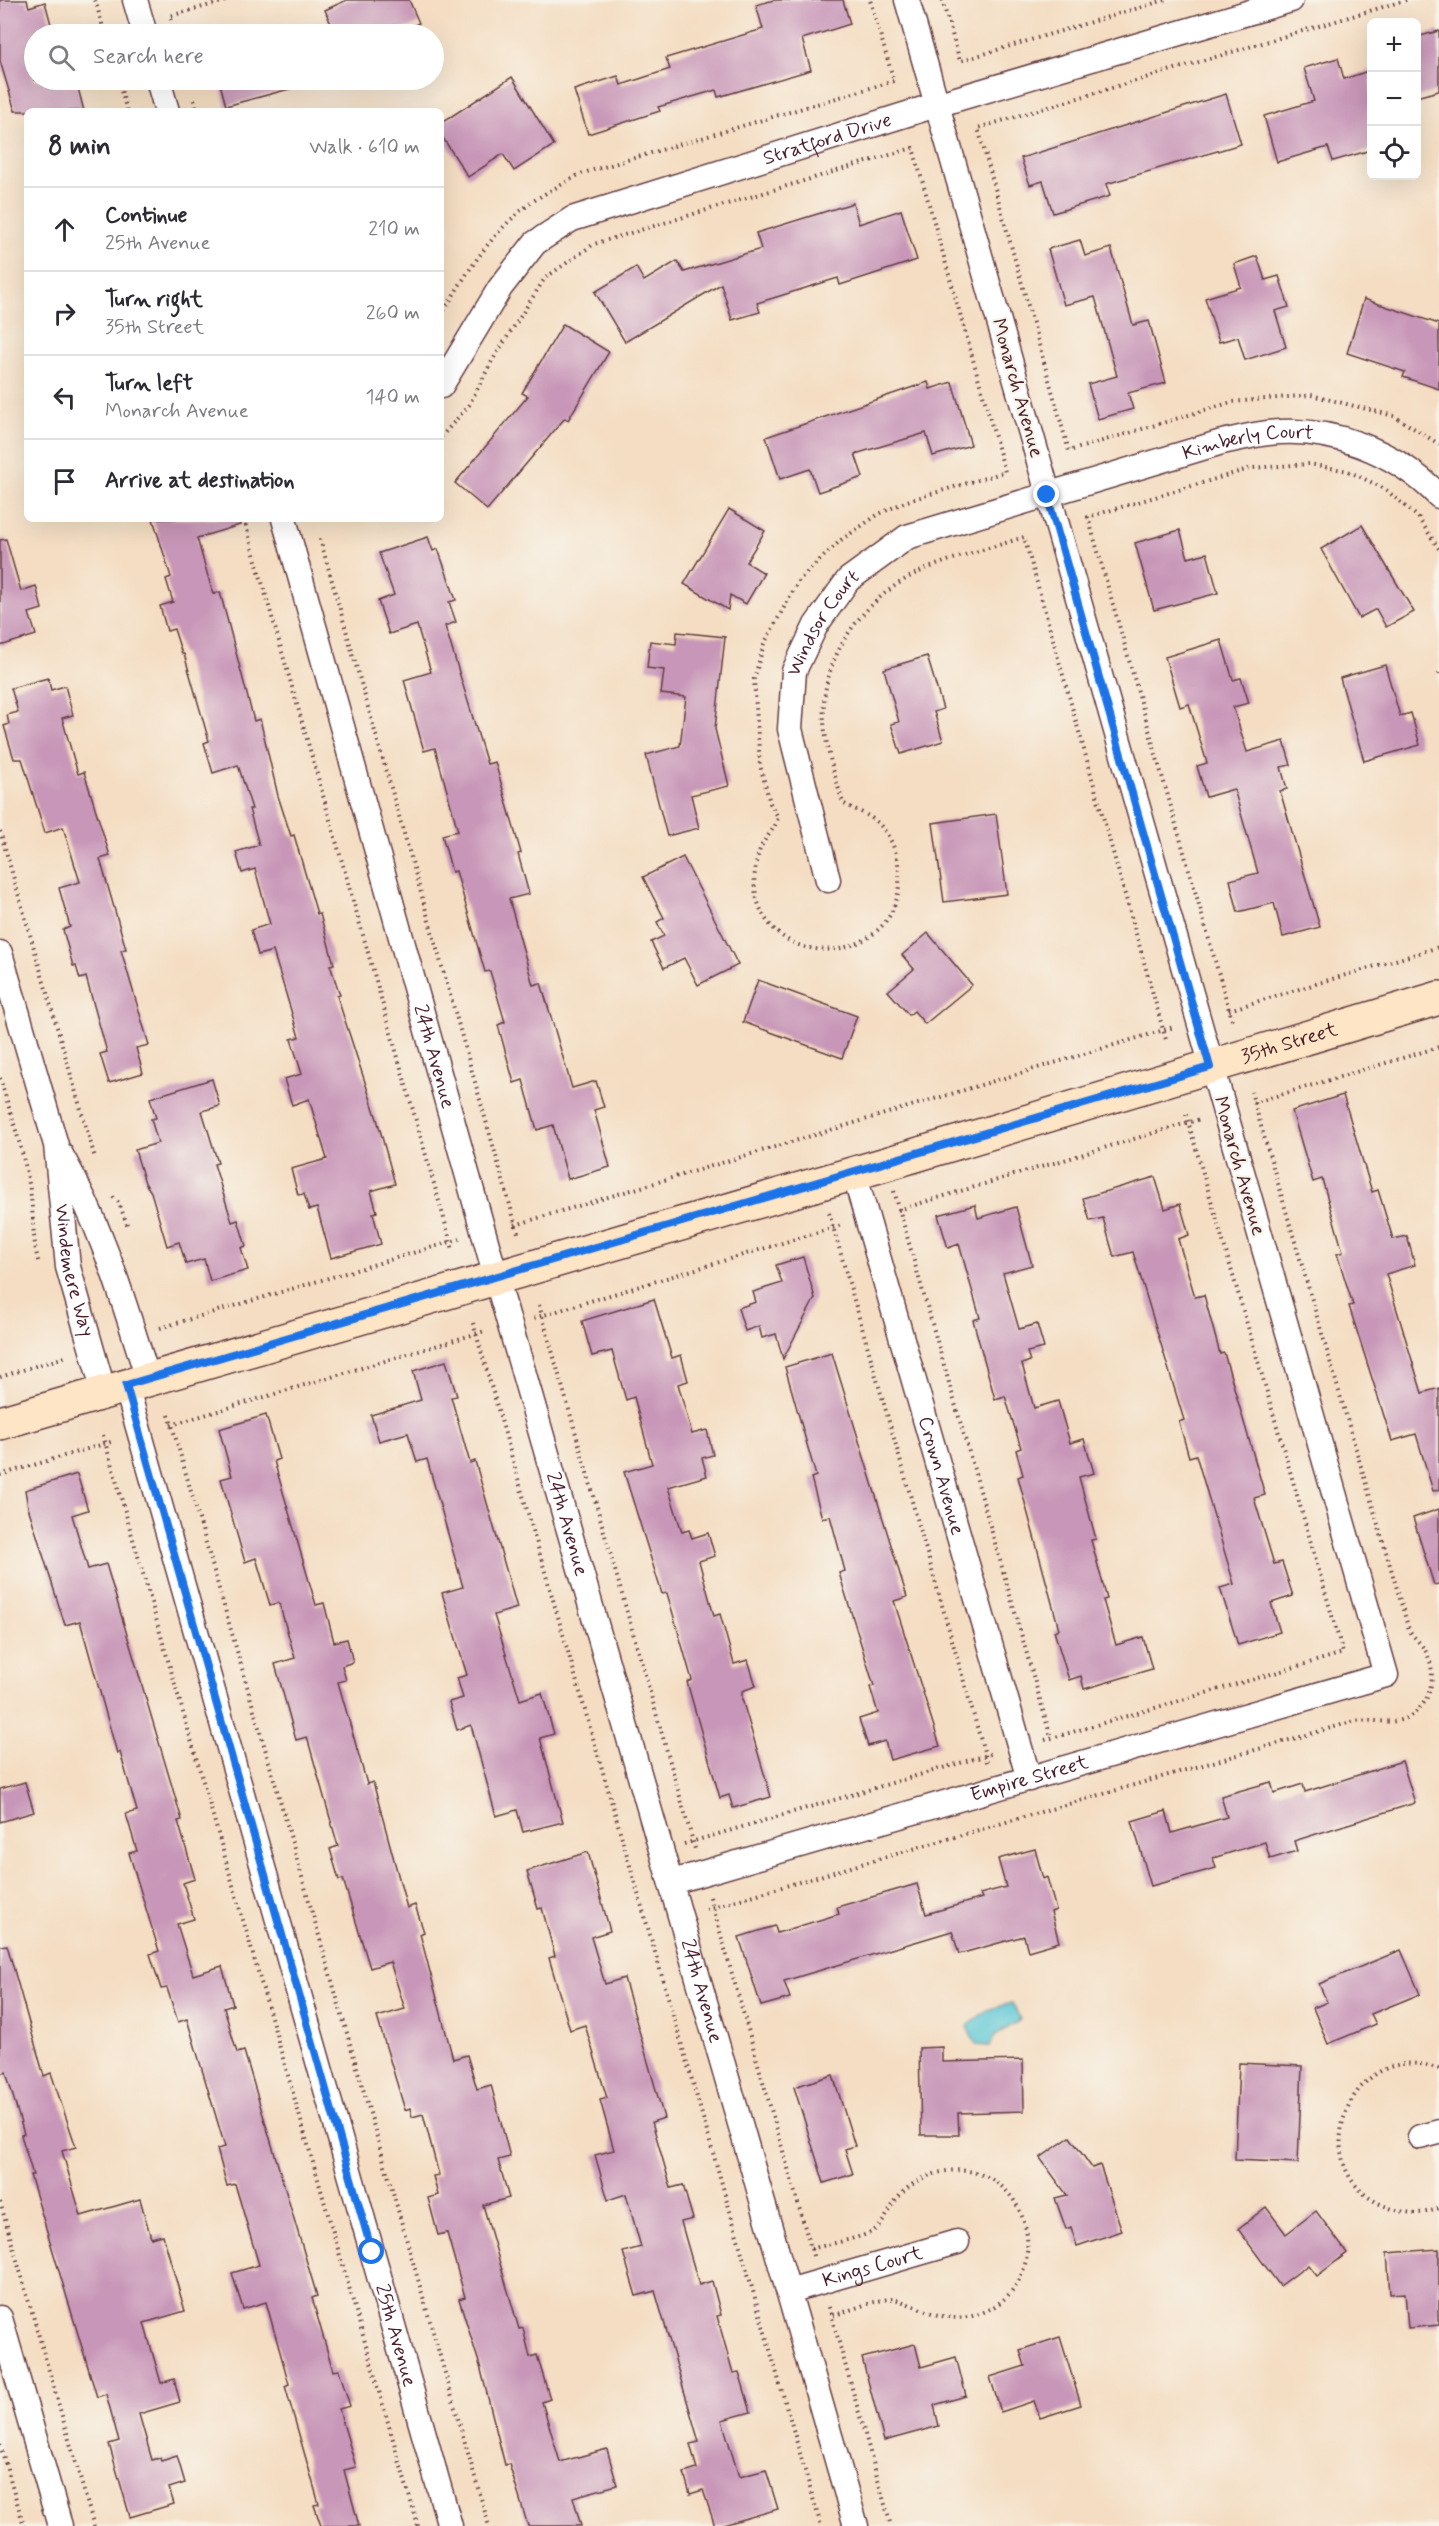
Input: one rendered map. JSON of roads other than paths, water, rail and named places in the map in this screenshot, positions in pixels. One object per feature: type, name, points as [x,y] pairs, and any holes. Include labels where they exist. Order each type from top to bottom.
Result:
[{"type":"street","points":[[135,0],[142,24]]},
{"type":"street","name":"Monarch Avenue","points":[[907,0],[1210,1067],[1386,1675]]},
{"type":"street","name":"Stratford Drive","points":[[444,381],[500,288],[535,243],[572,219],[936,105],[1291,0]]},
{"type":"street","points":[[161,90],[166,108]]},
{"type":"street","name":"Kimberly Court","points":[[1047,495],[1222,442],[1268,433],[1321,434],[1369,447],[1420,476],[1439,496]]},
{"type":"street","name":"Windsor Court","points":[[828,880],[790,729],[794,671],[816,625],[848,580],[907,537],[1047,495]]},
{"type":"street","name":"24th Avenue","points":[[285,522],[496,1277],[856,2526]]},
{"type":"street","name":"Windemere Way","points":[[0,953],[56,1146],[68,1267],[126,1385]]},
{"type":"street","name":"35th Street","points":[[0,1423],[886,1164],[1439,998]]},
{"type":"street","name":"Windemere Way","points":[[56,1146],[79,1186],[110,1255],[126,1385]]},
{"type":"street","name":"Crown Avenue","points":[[854,1173],[1029,1779]]},
{"type":"street","name":"25th Avenue","points":[[126,1385],[450,2526]]},
{"type":"street","name":"Empire Street","points":[[672,1882],[1386,1675]]},
{"type":"street","name":"Kings Court","points":[[789,2291],[957,2242]]},
{"type":"street","points":[[0,2319],[60,2526]]},
{"type":"water","points":[[1012,2003],[1020,2019],[1018,2022],[995,2035],[990,2046],[977,2045],[967,2027],[987,2010]]}]
